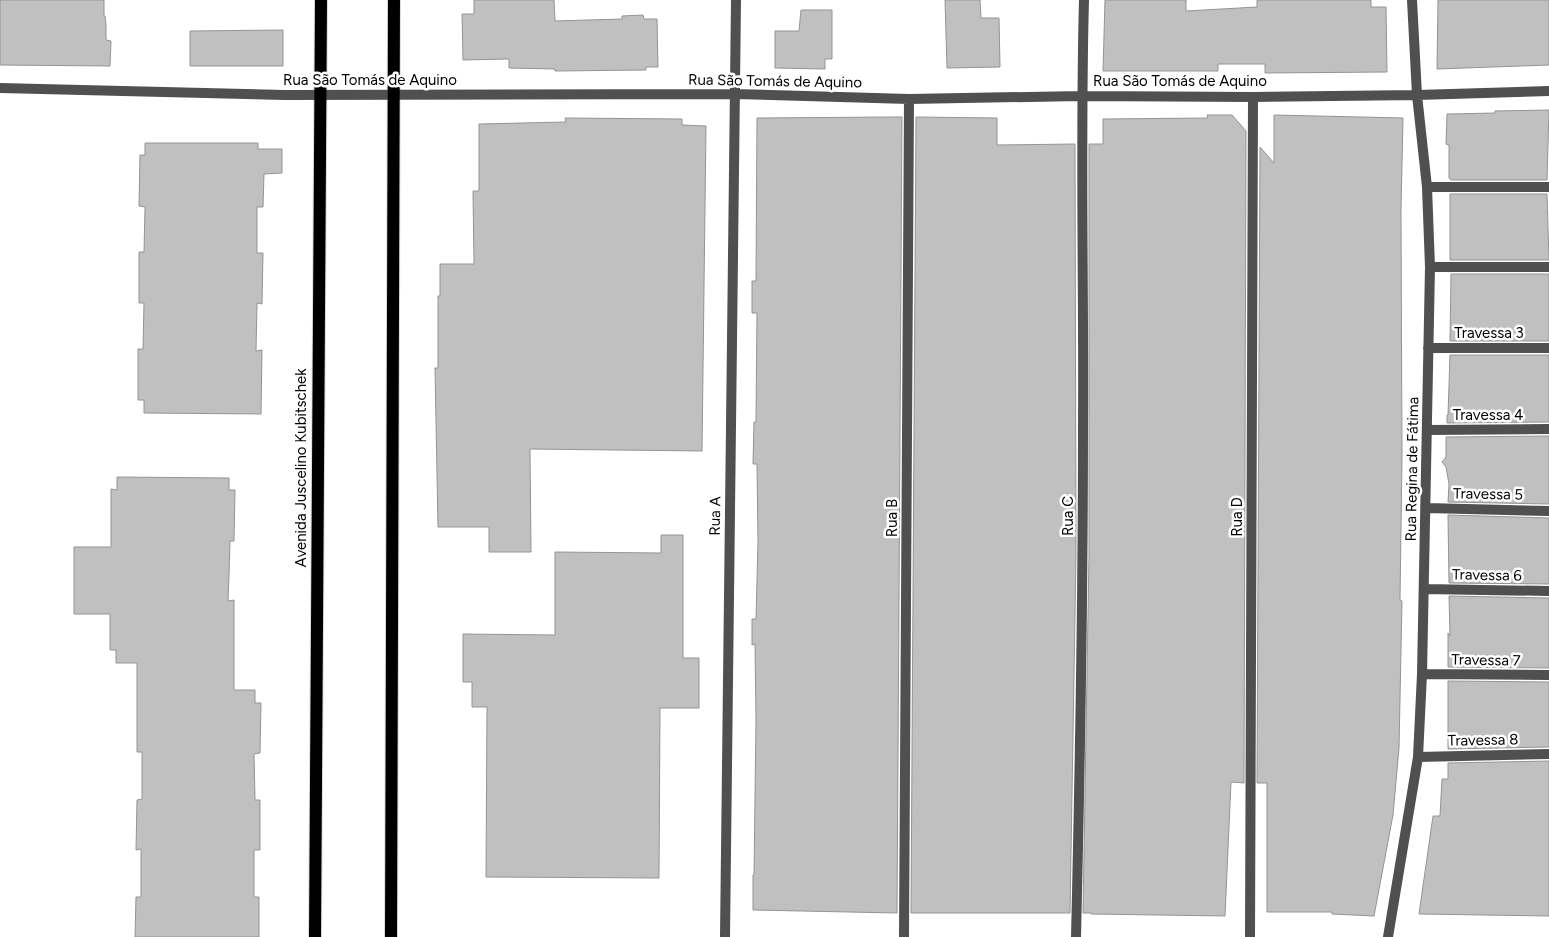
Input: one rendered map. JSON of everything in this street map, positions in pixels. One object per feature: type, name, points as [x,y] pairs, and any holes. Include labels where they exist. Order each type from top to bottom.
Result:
[{"type":"main road","name":"Avenida Juscelino Kubitschek","points":[[316,937],[321,0]]},
{"type":"main road","points":[[391,937],[394,0]]},
{"type":"street","name":"Rua A","points":[[725,937],[736,0]]},
{"type":"street","name":"Rua C","points":[[1076,937],[1084,555],[1081,96],[1084,0]]},
{"type":"street","name":"Rua Regina de Fátima","points":[[1388,937],[1418,757],[1422,674],[1430,267],[1427,187],[1417,95],[1412,0]]},
{"type":"street","name":"Rua São Tomás de Aquino","points":[[0,88],[320,95],[734,94],[909,99],[1081,96],[1253,97],[1417,95],[1549,91]]},
{"type":"street","name":"Rua D","points":[[1250,937],[1253,97]]},
{"type":"street","name":"Rua B","points":[[904,937],[909,99]]},
{"type":"street","points":[[1427,187],[1549,187]]},
{"type":"street","points":[[1430,267],[1549,267]]},
{"type":"street","name":"Travessa 3","points":[[1428,348],[1549,348]]},
{"type":"street","name":"Travessa 4","points":[[1427,430],[1549,430]]},
{"type":"street","name":"Travessa 5","points":[[1426,508],[1549,510]]},
{"type":"street","name":"Travessa 6","points":[[1424,589],[1549,591]]},
{"type":"street","name":"Travessa 7","points":[[1422,674],[1549,676]]},
{"type":"street","name":"Travessa 8","points":[[1418,757],[1549,754]]},
{"type":"building","points":[[0,0],[104,0],[106,40],[111,41],[110,66],[0,65]]},
{"type":"building","points":[[474,0],[554,0],[555,21],[622,19],[622,16],[643,15],[644,19],[657,19],[658,67],[646,67],[646,70],[555,71],[555,69],[509,68],[509,59],[463,60],[462,14],[474,14]]},
{"type":"building","points":[[945,0],[980,0],[981,18],[999,18],[1000,67],[947,68]]},
{"type":"building","points":[[1105,0],[1186,0],[1186,11],[1257,7],[1257,0],[1371,0],[1371,7],[1386,7],[1387,72],[1265,73],[1265,64],[1218,64],[1218,71],[1103,71]]},
{"type":"building","points":[[1438,0],[1549,0],[1549,65],[1437,69]]},
{"type":"building","points":[[801,10],[832,10],[832,59],[825,59],[825,69],[775,68],[775,31],[799,31]]},
{"type":"building","points":[[283,30],[283,66],[190,66],[190,31]]},
{"type":"building","points":[[1549,110],[1547,180],[1451,180],[1449,178],[1449,145],[1446,144],[1447,114]]},
{"type":"building","points":[[1207,115],[1232,115],[1246,131],[1244,783],[1231,782],[1225,916],[1083,913],[1089,555],[1089,144],[1103,144],[1103,119],[1208,118]]},
{"type":"building","points":[[1274,115],[1403,118],[1400,600],[1402,601],[1399,748],[1393,815],[1374,916],[1332,914],[1332,912],[1267,912],[1267,783],[1257,783],[1260,147],[1274,163]]},
{"type":"building","points":[[902,117],[897,913],[753,910],[756,720],[755,644],[752,645],[752,619],[756,619],[758,542],[757,464],[753,464],[754,422],[756,422],[757,313],[752,313],[752,281],[756,281],[757,118]]},
{"type":"building","points":[[916,117],[997,118],[997,145],[1075,144],[1076,555],[1070,913],[911,913]]},
{"type":"building","points":[[565,118],[682,119],[682,125],[706,126],[702,451],[530,449],[531,552],[489,552],[489,527],[438,527],[435,368],[438,368],[440,264],[474,264],[473,191],[479,191],[479,124],[566,122]]},
{"type":"building","points":[[145,143],[258,143],[258,149],[282,149],[282,173],[264,174],[263,207],[257,207],[257,253],[263,253],[262,304],[257,303],[256,351],[262,350],[261,414],[144,413],[144,400],[138,400],[138,349],[143,349],[144,303],[139,303],[139,252],[144,252],[145,207],[139,206],[140,155],[145,155]]},
{"type":"building","points":[[1450,194],[1547,194],[1549,260],[1450,260]]},
{"type":"building","points":[[1451,274],[1549,274],[1549,341],[1450,341]]},
{"type":"building","points":[[1450,355],[1549,355],[1549,422],[1447,423]]},
{"type":"building","points":[[1549,436],[1549,504],[1448,502],[1449,484],[1446,467],[1442,462],[1446,457],[1446,437]]},
{"type":"building","points":[[117,477],[229,478],[229,490],[235,490],[234,541],[230,541],[228,601],[234,600],[234,690],[255,690],[255,703],[261,703],[260,753],[254,754],[255,800],[260,800],[260,850],[254,850],[254,897],[259,897],[259,937],[135,937],[136,897],[141,897],[141,849],[136,850],[137,800],[142,799],[142,752],[137,752],[137,663],[116,663],[116,650],[110,650],[110,614],[74,614],[74,547],[111,547],[111,489],[117,490]]},
{"type":"building","points":[[1448,515],[1549,518],[1549,584],[1449,583]]},
{"type":"building","points":[[661,535],[683,535],[683,658],[699,658],[699,708],[660,708],[659,878],[486,877],[487,707],[472,707],[472,682],[463,682],[463,634],[555,635],[555,552],[661,553]]},
{"type":"building","points":[[1449,596],[1549,598],[1549,668],[1448,667],[1448,633],[1450,636]]},
{"type":"building","points":[[1448,681],[1549,682],[1549,747],[1448,749]]},
{"type":"building","points":[[1549,761],[1549,916],[1419,914],[1433,816],[1440,816],[1442,779],[1448,779],[1448,763]]}]
